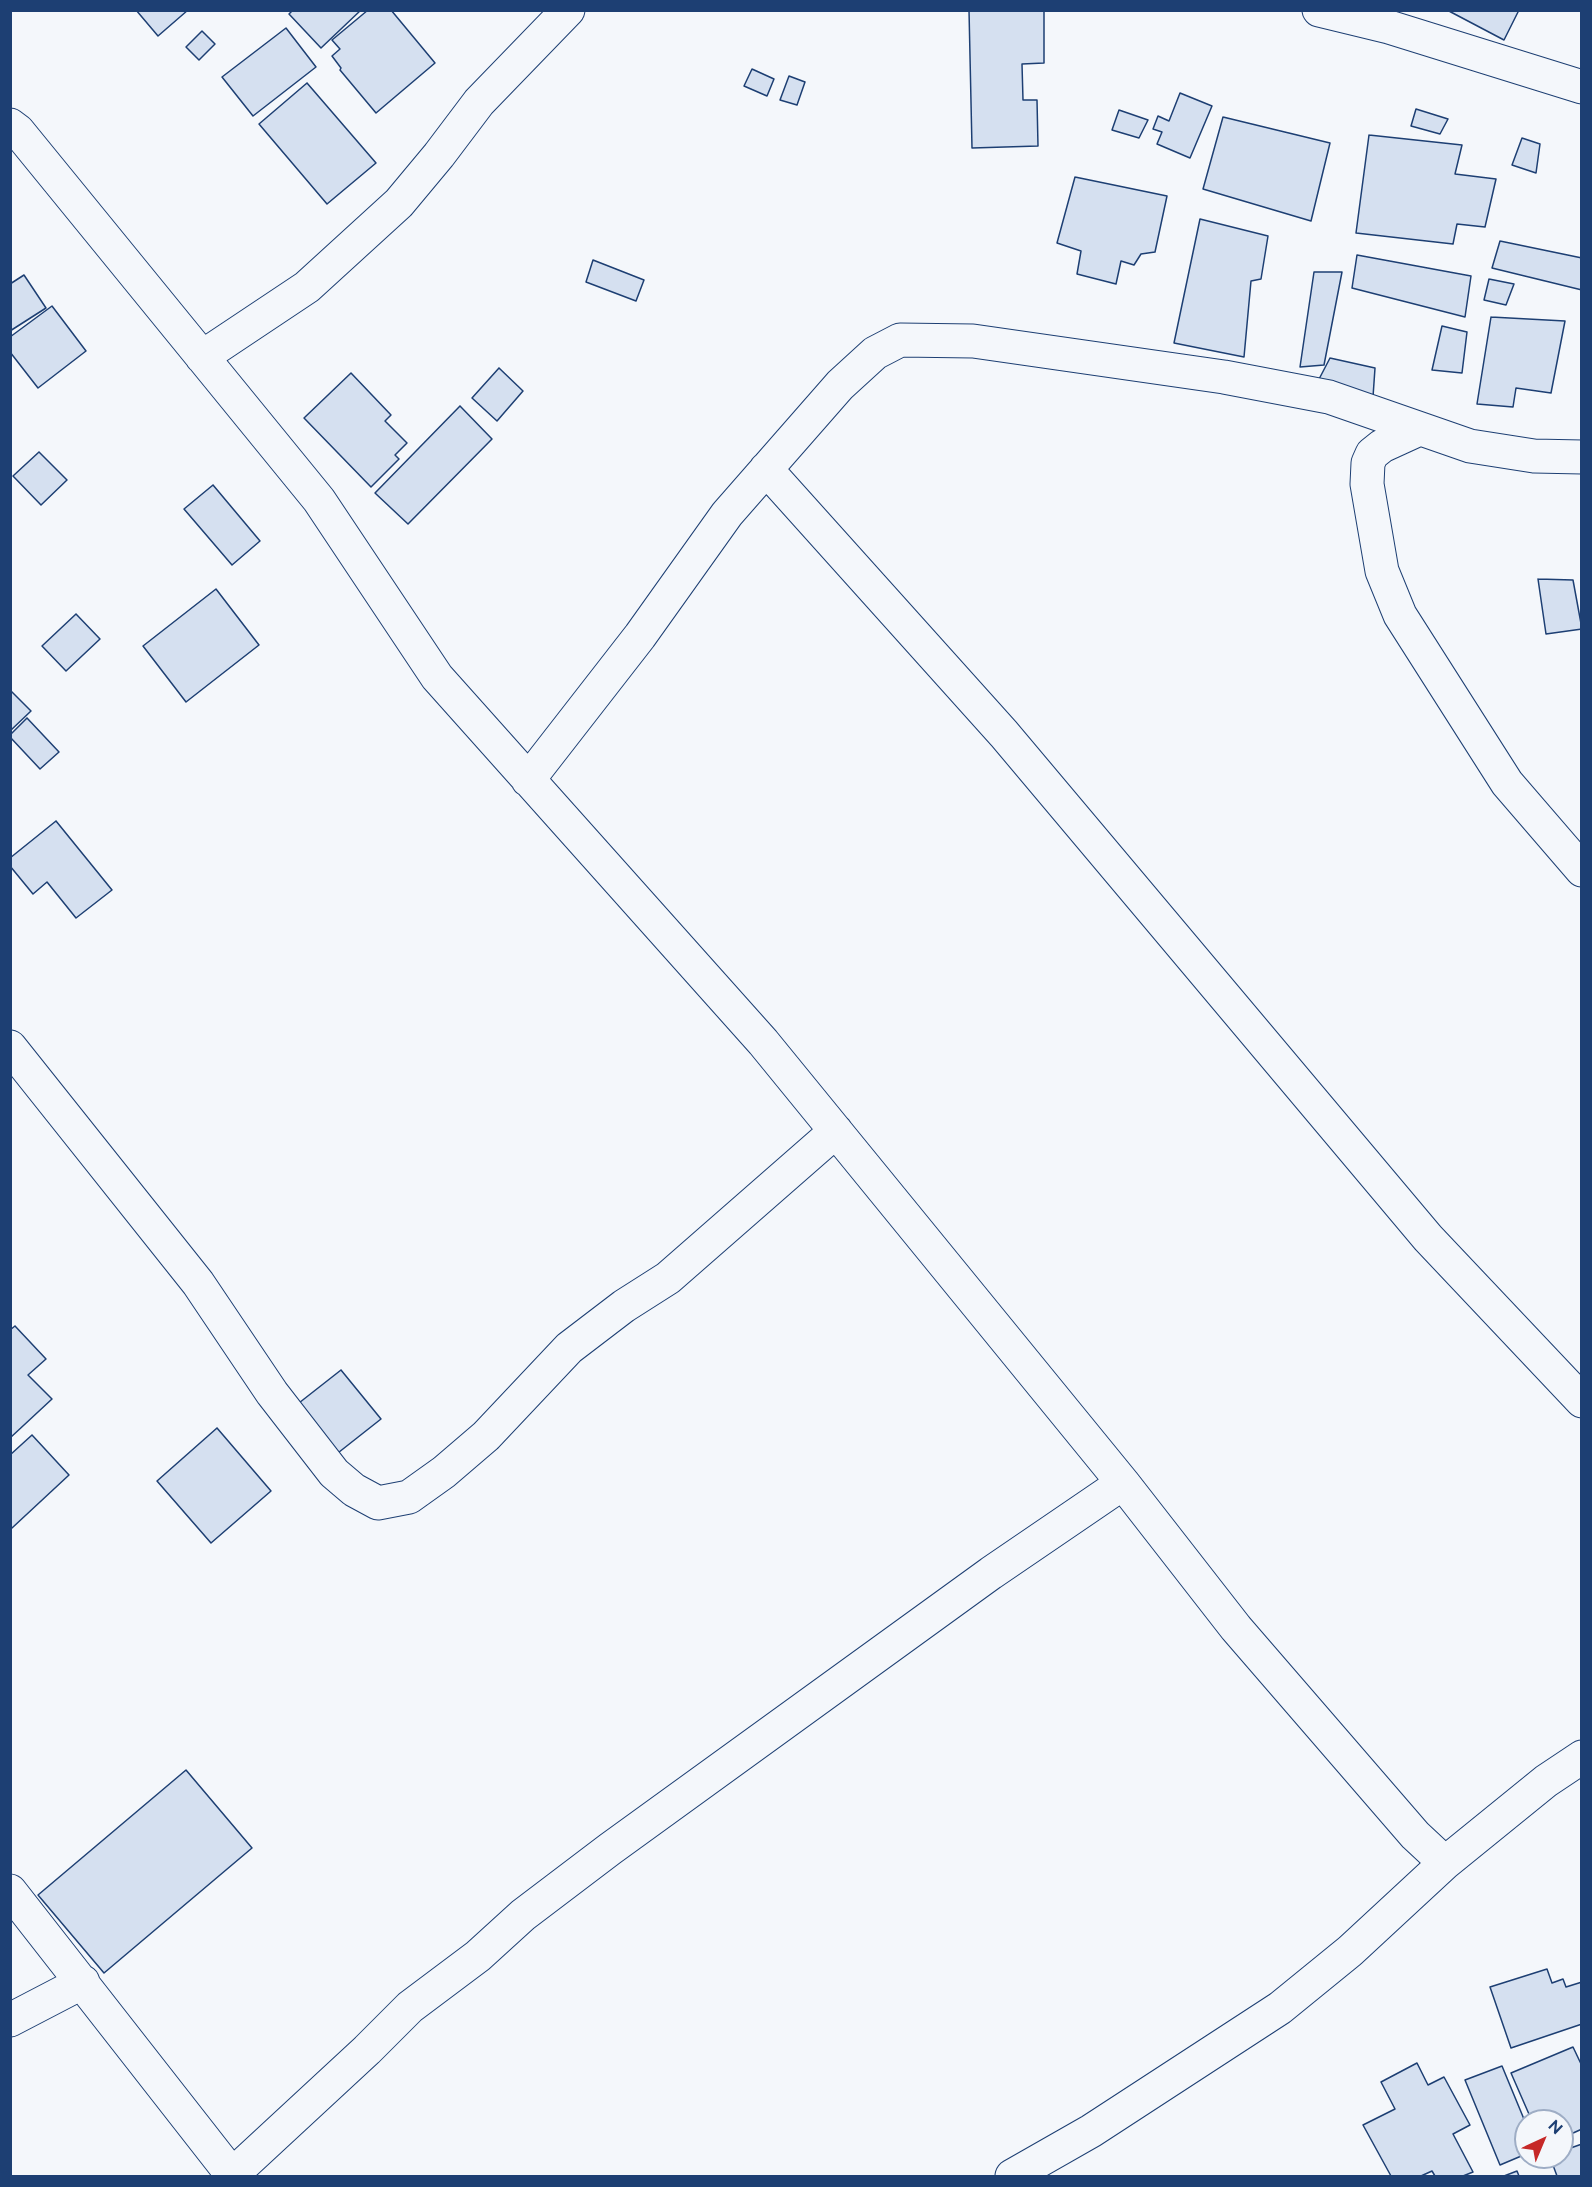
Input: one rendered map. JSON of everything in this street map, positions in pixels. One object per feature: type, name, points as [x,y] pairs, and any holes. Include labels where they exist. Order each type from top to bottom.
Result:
[{"type":"street","points":[[202,357],[307,287],[399,203],[479,102],[568,10]]},
{"type":"street","points":[[1319,10],[1389,27],[1581,87]]},
{"type":"street","points":[[10,125],[18,131],[319,500],[437,677],[763,1042],[1123,1483],[1236,1628],[1415,1835],[1445,1863]]},
{"type":"street","points":[[528,780],[640,636],[727,514],[840,386],[875,353],[900,340],[974,341],[1224,377],[1329,397],[1417,430],[1470,446],[1534,456],[1581,457]]},
{"type":"street","points":[[1417,430],[1382,446],[1372,454],[1368,463],[1368,484],[1382,571],[1400,615],[1507,783],[1581,870]]},
{"type":"street","points":[[766,469],[1004,734],[1428,1238],[1581,1401]]},
{"type":"street","points":[[10,1047],[198,1283],[272,1393],[334,1473],[354,1490],[378,1503],[409,1497],[444,1473],[486,1436],[569,1348],[624,1306],[668,1278],[836,1131]]},
{"type":"street","points":[[10,1892],[83,1982],[232,2176],[410,2007],[478,1956],[523,1915],[610,1849],[991,1573],[1123,1483]]},
{"type":"street","points":[[1012,2176],[1091,2131],[1280,2008],[1350,1951],[1445,1863],[1546,1781],[1581,1757]]},
{"type":"street","points":[[10,2020],[83,1982]]},
{"type":"building","points":[[136,10],[188,10],[158,36]]},
{"type":"building","points":[[293,10],[361,10],[321,48],[289,14]]},
{"type":"building","points":[[368,10],[391,10],[435,63],[376,113],[340,70],[341,68],[332,56],[340,49],[332,40]]},
{"type":"building","points":[[969,10],[1044,10],[1044,63],[1022,64],[1023,100],[1037,100],[1038,146],[972,148]]},
{"type":"building","points":[[1447,10],[1519,10],[1504,40]]},
{"type":"building","points":[[286,28],[316,67],[253,116],[222,77]]},
{"type":"building","points":[[202,31],[215,44],[199,60],[186,47]]},
{"type":"building","points":[[752,69],[774,79],[767,96],[744,86]]},
{"type":"building","points":[[789,76],[805,82],[797,105],[780,100]]},
{"type":"building","points":[[307,83],[376,163],[327,204],[259,124]]},
{"type":"building","points":[[1180,93],[1212,106],[1190,158],[1157,144],[1162,132],[1153,129],[1158,116],[1169,121]]},
{"type":"building","points":[[1416,109],[1448,119],[1440,134],[1411,126]]},
{"type":"building","points":[[1119,110],[1148,120],[1139,138],[1112,130]]},
{"type":"building","points":[[1223,117],[1330,143],[1311,221],[1203,189]]},
{"type":"building","points":[[1369,135],[1462,145],[1455,174],[1496,179],[1485,227],[1457,224],[1453,244],[1356,233]]},
{"type":"building","points":[[1522,138],[1540,144],[1536,173],[1512,165]]},
{"type":"building","points":[[1075,177],[1167,196],[1155,252],[1141,254],[1134,265],[1121,261],[1116,284],[1077,274],[1081,251],[1057,243]]},
{"type":"building","points":[[1200,219],[1268,236],[1261,279],[1251,281],[1244,357],[1174,343]]},
{"type":"building","points":[[1500,241],[1582,258],[1582,290],[1492,268]]},
{"type":"building","points":[[1357,255],[1471,276],[1465,317],[1352,288]]},
{"type":"building","points":[[593,260],[644,280],[636,301],[586,282]]},
{"type":"building","points":[[1314,272],[1342,272],[1324,365],[1300,367]]},
{"type":"building","points":[[24,275],[46,308],[10,331],[10,284]]},
{"type":"building","points":[[1489,279],[1514,284],[1506,305],[1484,300]]},
{"type":"building","points":[[52,306],[86,351],[38,388],[10,352],[10,337]]},
{"type":"building","points":[[1491,317],[1565,321],[1551,393],[1516,388],[1513,407],[1477,404]]},
{"type":"building","points":[[1442,326],[1467,332],[1462,373],[1432,370]]},
{"type":"building","points":[[1330,358],[1375,368],[1373,397],[1317,383]]},
{"type":"building","points":[[499,368],[523,391],[497,421],[472,398]]},
{"type":"building","points":[[351,373],[391,415],[385,421],[407,443],[395,455],[399,459],[371,487],[304,418]]},
{"type":"building","points":[[460,406],[492,439],[408,524],[375,493]]},
{"type":"building","points":[[39,452],[67,480],[41,505],[13,476]]},
{"type":"building","points":[[213,485],[260,541],[232,565],[184,509]]},
{"type":"building","points":[[1538,579],[1573,580],[1582,629],[1546,634]]},
{"type":"building","points":[[216,589],[259,645],[186,702],[143,646]]},
{"type":"building","points":[[76,614],[100,639],[66,671],[42,646]]},
{"type":"building","points":[[10,690],[31,711],[10,731]]},
{"type":"building","points":[[27,718],[59,752],[40,769],[10,737]]},
{"type":"building","points":[[56,821],[112,890],[76,918],[47,882],[33,894],[10,866],[10,858]]},
{"type":"building","points":[[15,1326],[46,1359],[28,1375],[52,1399],[10,1438],[10,1330]]},
{"type":"building","points":[[341,1370],[381,1419],[329,1460],[290,1410]]},
{"type":"building","points":[[217,1428],[271,1491],[211,1543],[157,1481]]},
{"type":"building","points":[[32,1435],[69,1475],[12,1528],[10,1527],[10,1455]]},
{"type":"building","points":[[186,1770],[252,1848],[104,1973],[38,1895]]},
{"type":"building","points":[[1547,1969],[1552,1983],[1563,1979],[1566,1987],[1582,1982],[1582,2024],[1511,2048],[1490,1987]]},
{"type":"building","points":[[1573,2047],[1582,2066],[1582,2129],[1574,2133],[1574,2109],[1527,2109],[1511,2073]]},
{"type":"building","points":[[1417,2063],[1428,2085],[1444,2077],[1470,2125],[1453,2134],[1473,2172],[1463,2176],[1435,2176],[1432,2171],[1421,2176],[1391,2176],[1363,2125],[1395,2109],[1381,2082]]},
{"type":"building","points":[[1502,2066],[1520,2109],[1514,2109],[1514,2159],[1500,2165],[1465,2080]]},
{"type":"building","points":[[1582,2144],[1582,2176],[1557,2176],[1554,2169],[1574,2169],[1574,2147]]},
{"type":"building","points":[[1517,2171],[1519,2176],[1504,2176]]}]
